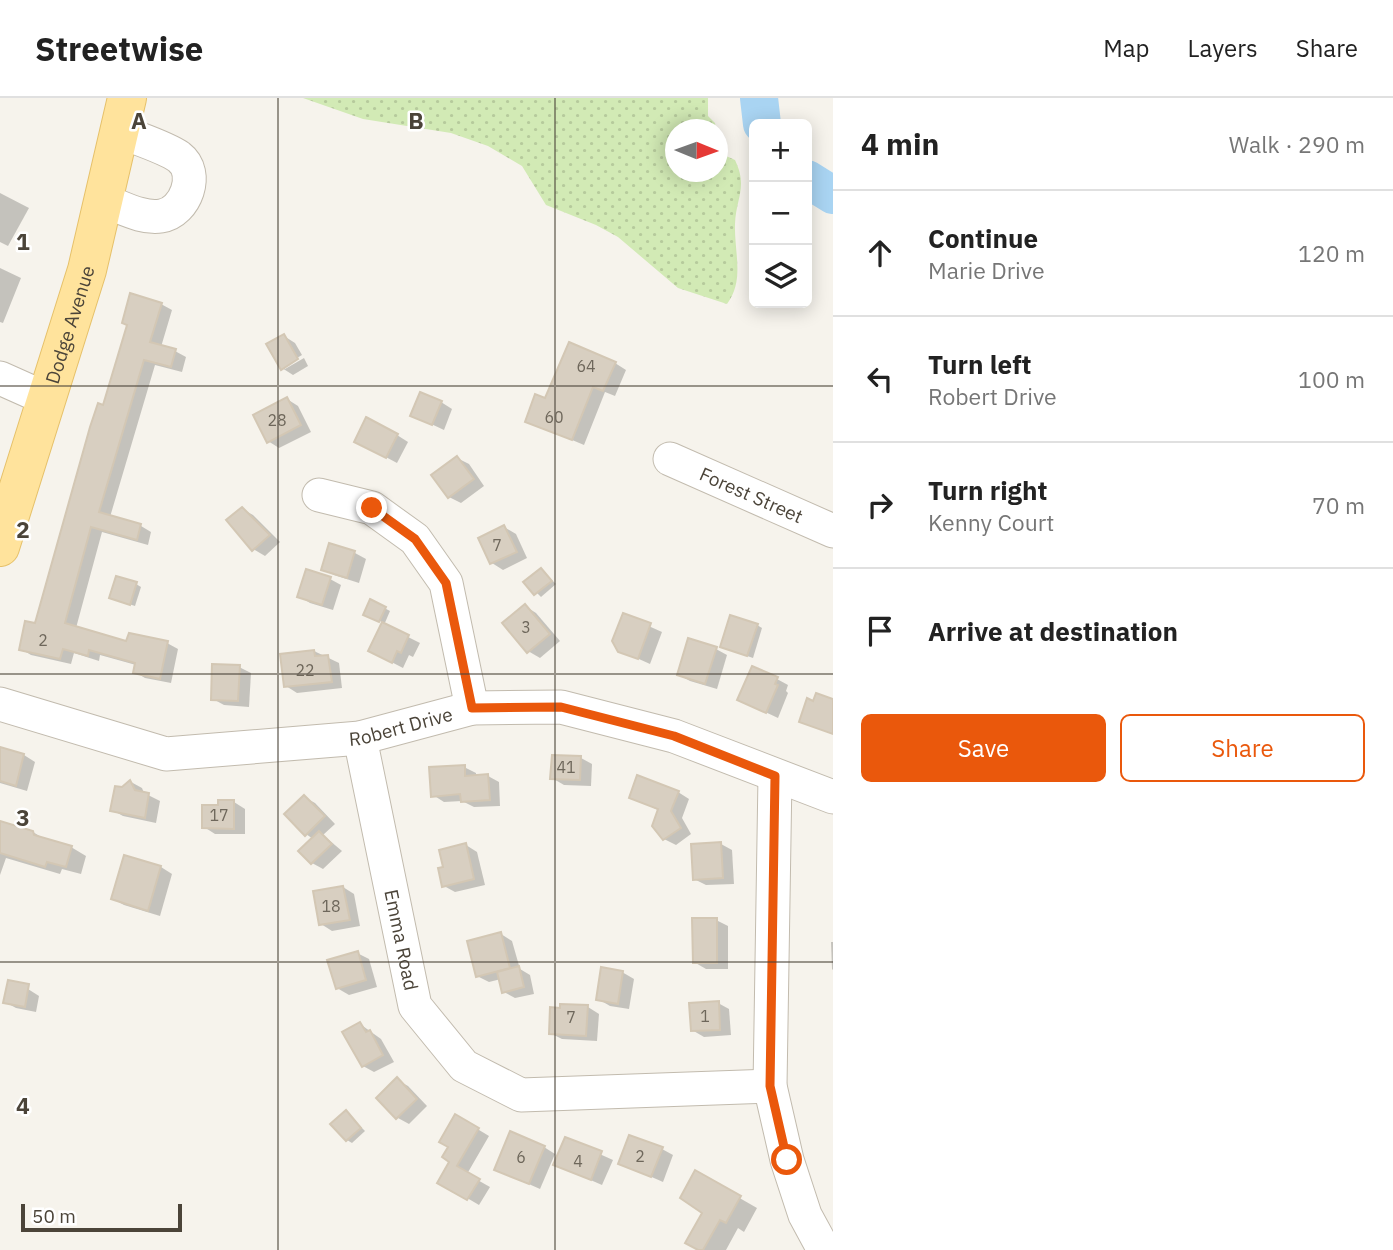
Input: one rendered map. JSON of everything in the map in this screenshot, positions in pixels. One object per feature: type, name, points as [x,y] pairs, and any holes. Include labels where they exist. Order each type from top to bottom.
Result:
[{"type":"main road","name":"Dodge Avenue","points":[[1,541],[87,270],[123,114]]},
{"type":"street","points":[[104,201],[147,216],[164,216],[180,208],[188,189],[189,174],[180,158],[123,114]]},
{"type":"street","points":[[0,378],[47,399]]},
{"type":"street","name":"Forest Street","points":[[670,459],[833,531]]},
{"type":"street","points":[[319,495],[372,508],[415,539],[446,583],[472,708]]},
{"type":"street","name":"Robert Drive","points":[[0,704],[166,754],[360,738],[472,708],[561,707],[674,736],[833,797]]},
{"type":"street","name":"Emma Road","points":[[360,738],[415,1006],[464,1066],[521,1095],[770,1086]]},
{"type":"street","points":[[775,776],[770,1086],[787,1160],[805,1215],[824,1250]]},
{"type":"green space","points":[[303,98],[708,98],[708,116],[711,119],[665,119],[665,182],[728,182],[728,157],[735,160],[741,185],[735,224],[737,276],[732,295],[727,304],[678,288],[618,237],[546,205],[522,166],[488,146],[451,133],[363,119]]},
{"type":"building","points":[[130,293],[162,303],[150,342],[176,349],[171,367],[144,360],[99,512],[141,524],[137,540],[91,527],[65,623],[126,641],[129,633],[168,641],[160,679],[133,673],[135,663],[89,650],[88,656],[63,649],[60,659],[19,650],[25,621],[35,623],[90,427],[98,403],[103,405],[127,325],[122,323]]},
{"type":"building","points":[[284,334],[298,359],[281,370],[266,344]]},
{"type":"building","points":[[569,342],[616,362],[603,391],[593,387],[572,440],[525,422],[535,394],[545,398]]},
{"type":"building","points":[[420,392],[442,401],[432,425],[410,416]]},
{"type":"building","points":[[287,397],[301,425],[267,443],[253,415]]},
{"type":"building","points":[[366,417],[398,434],[386,458],[354,442]]},
{"type":"building","points":[[457,456],[474,479],[448,498],[431,475]]},
{"type":"building","points":[[242,507],[270,535],[252,551],[226,520]]},
{"type":"building","points":[[504,525],[517,552],[490,564],[478,538]]},
{"type":"building","points":[[329,543],[355,551],[347,578],[321,570]]},
{"type":"building","points":[[541,568],[552,581],[534,595],[523,582]]},
{"type":"building","points":[[306,569],[331,577],[322,605],[297,597]]},
{"type":"building","points":[[116,576],[137,582],[130,605],[109,598]]},
{"type":"building","points":[[370,599],[386,607],[379,622],[363,615]]},
{"type":"building","points":[[525,604],[550,634],[527,653],[502,623]]},
{"type":"building","points":[[623,613],[651,623],[638,659],[618,652],[612,641]]},
{"type":"building","points":[[730,615],[758,624],[747,656],[720,647]]},
{"type":"building","points":[[382,622],[409,635],[401,653],[397,651],[392,663],[368,651]]},
{"type":"building","points":[[688,638],[717,647],[705,684],[677,675]]},
{"type":"building","points":[[314,650],[315,656],[328,655],[332,682],[284,687],[280,654]]},
{"type":"building","points":[[212,664],[240,665],[238,701],[211,700]]},
{"type":"building","points":[[752,666],[778,677],[775,684],[778,685],[766,713],[737,700]]},
{"type":"building","points":[[816,693],[833,699],[833,734],[799,722],[807,698],[813,701]]},
{"type":"building","points":[[0,747],[24,754],[16,786],[0,781]]},
{"type":"building","points":[[552,755],[581,756],[580,780],[550,779]]},
{"type":"building","points":[[465,765],[465,776],[488,774],[490,800],[461,802],[460,794],[431,797],[429,767]]},
{"type":"building","points":[[637,775],[679,791],[671,811],[681,828],[663,840],[652,826],[658,809],[629,798]]},
{"type":"building","points":[[130,780],[135,790],[149,793],[145,818],[110,811],[115,786],[122,787]]},
{"type":"building","points":[[304,795],[325,816],[305,836],[284,814]]},
{"type":"building","points":[[218,800],[234,800],[234,829],[202,828],[202,805],[218,805]]},
{"type":"building","points":[[0,821],[72,846],[66,867],[47,862],[45,867],[0,853]]},
{"type":"building","points":[[319,831],[332,844],[311,864],[298,851]]},
{"type":"building","points":[[721,842],[723,878],[693,880],[691,844]]},
{"type":"building","points":[[466,843],[474,879],[442,887],[438,868],[443,867],[439,850]]},
{"type":"building","points":[[124,855],[161,866],[148,911],[111,899]]},
{"type":"building","points":[[343,886],[350,920],[319,925],[313,891]]},
{"type":"building","points":[[692,918],[717,918],[717,963],[693,963]]},
{"type":"building","points":[[501,932],[510,968],[476,977],[467,941]]},
{"type":"building","points":[[358,951],[366,980],[336,989],[327,960]]},
{"type":"building","points":[[519,966],[524,987],[502,993],[497,972]]},
{"type":"building","points":[[601,967],[623,971],[618,1004],[596,1000]]},
{"type":"building","points":[[8,980],[29,984],[25,1007],[3,1003]]},
{"type":"building","points":[[719,1001],[720,1030],[691,1031],[689,1003]]},
{"type":"building","points":[[560,1004],[588,1005],[586,1036],[549,1034],[550,1007],[560,1008]]},
{"type":"building","points":[[360,1022],[366,1032],[370,1030],[383,1055],[362,1067],[342,1032]]},
{"type":"building","points":[[397,1077],[417,1099],[396,1119],[376,1098]]},
{"type":"building","points":[[346,1110],[361,1128],[346,1141],[330,1124]]},
{"type":"building","points":[[455,1114],[479,1128],[457,1166],[480,1179],[467,1200],[437,1183],[449,1162],[442,1157],[448,1147],[439,1142]]},
{"type":"building","points":[[510,1131],[545,1146],[529,1184],[494,1170]]},
{"type":"building","points":[[629,1135],[663,1147],[651,1177],[618,1164]]},
{"type":"building","points":[[565,1137],[602,1151],[591,1180],[553,1165]]},
{"type":"building","points":[[695,1170],[741,1196],[726,1223],[720,1220],[703,1250],[685,1243],[702,1213],[680,1198]]},
{"type":"waterway","points":[[759,98],[761,119]]},
{"type":"waterway","points":[[812,182],[833,195]]},
{"type":"route","points":[[372,508],[415,539],[446,583],[472,708],[561,707],[674,736],[775,776],[770,1086],[787,1160]]}]
